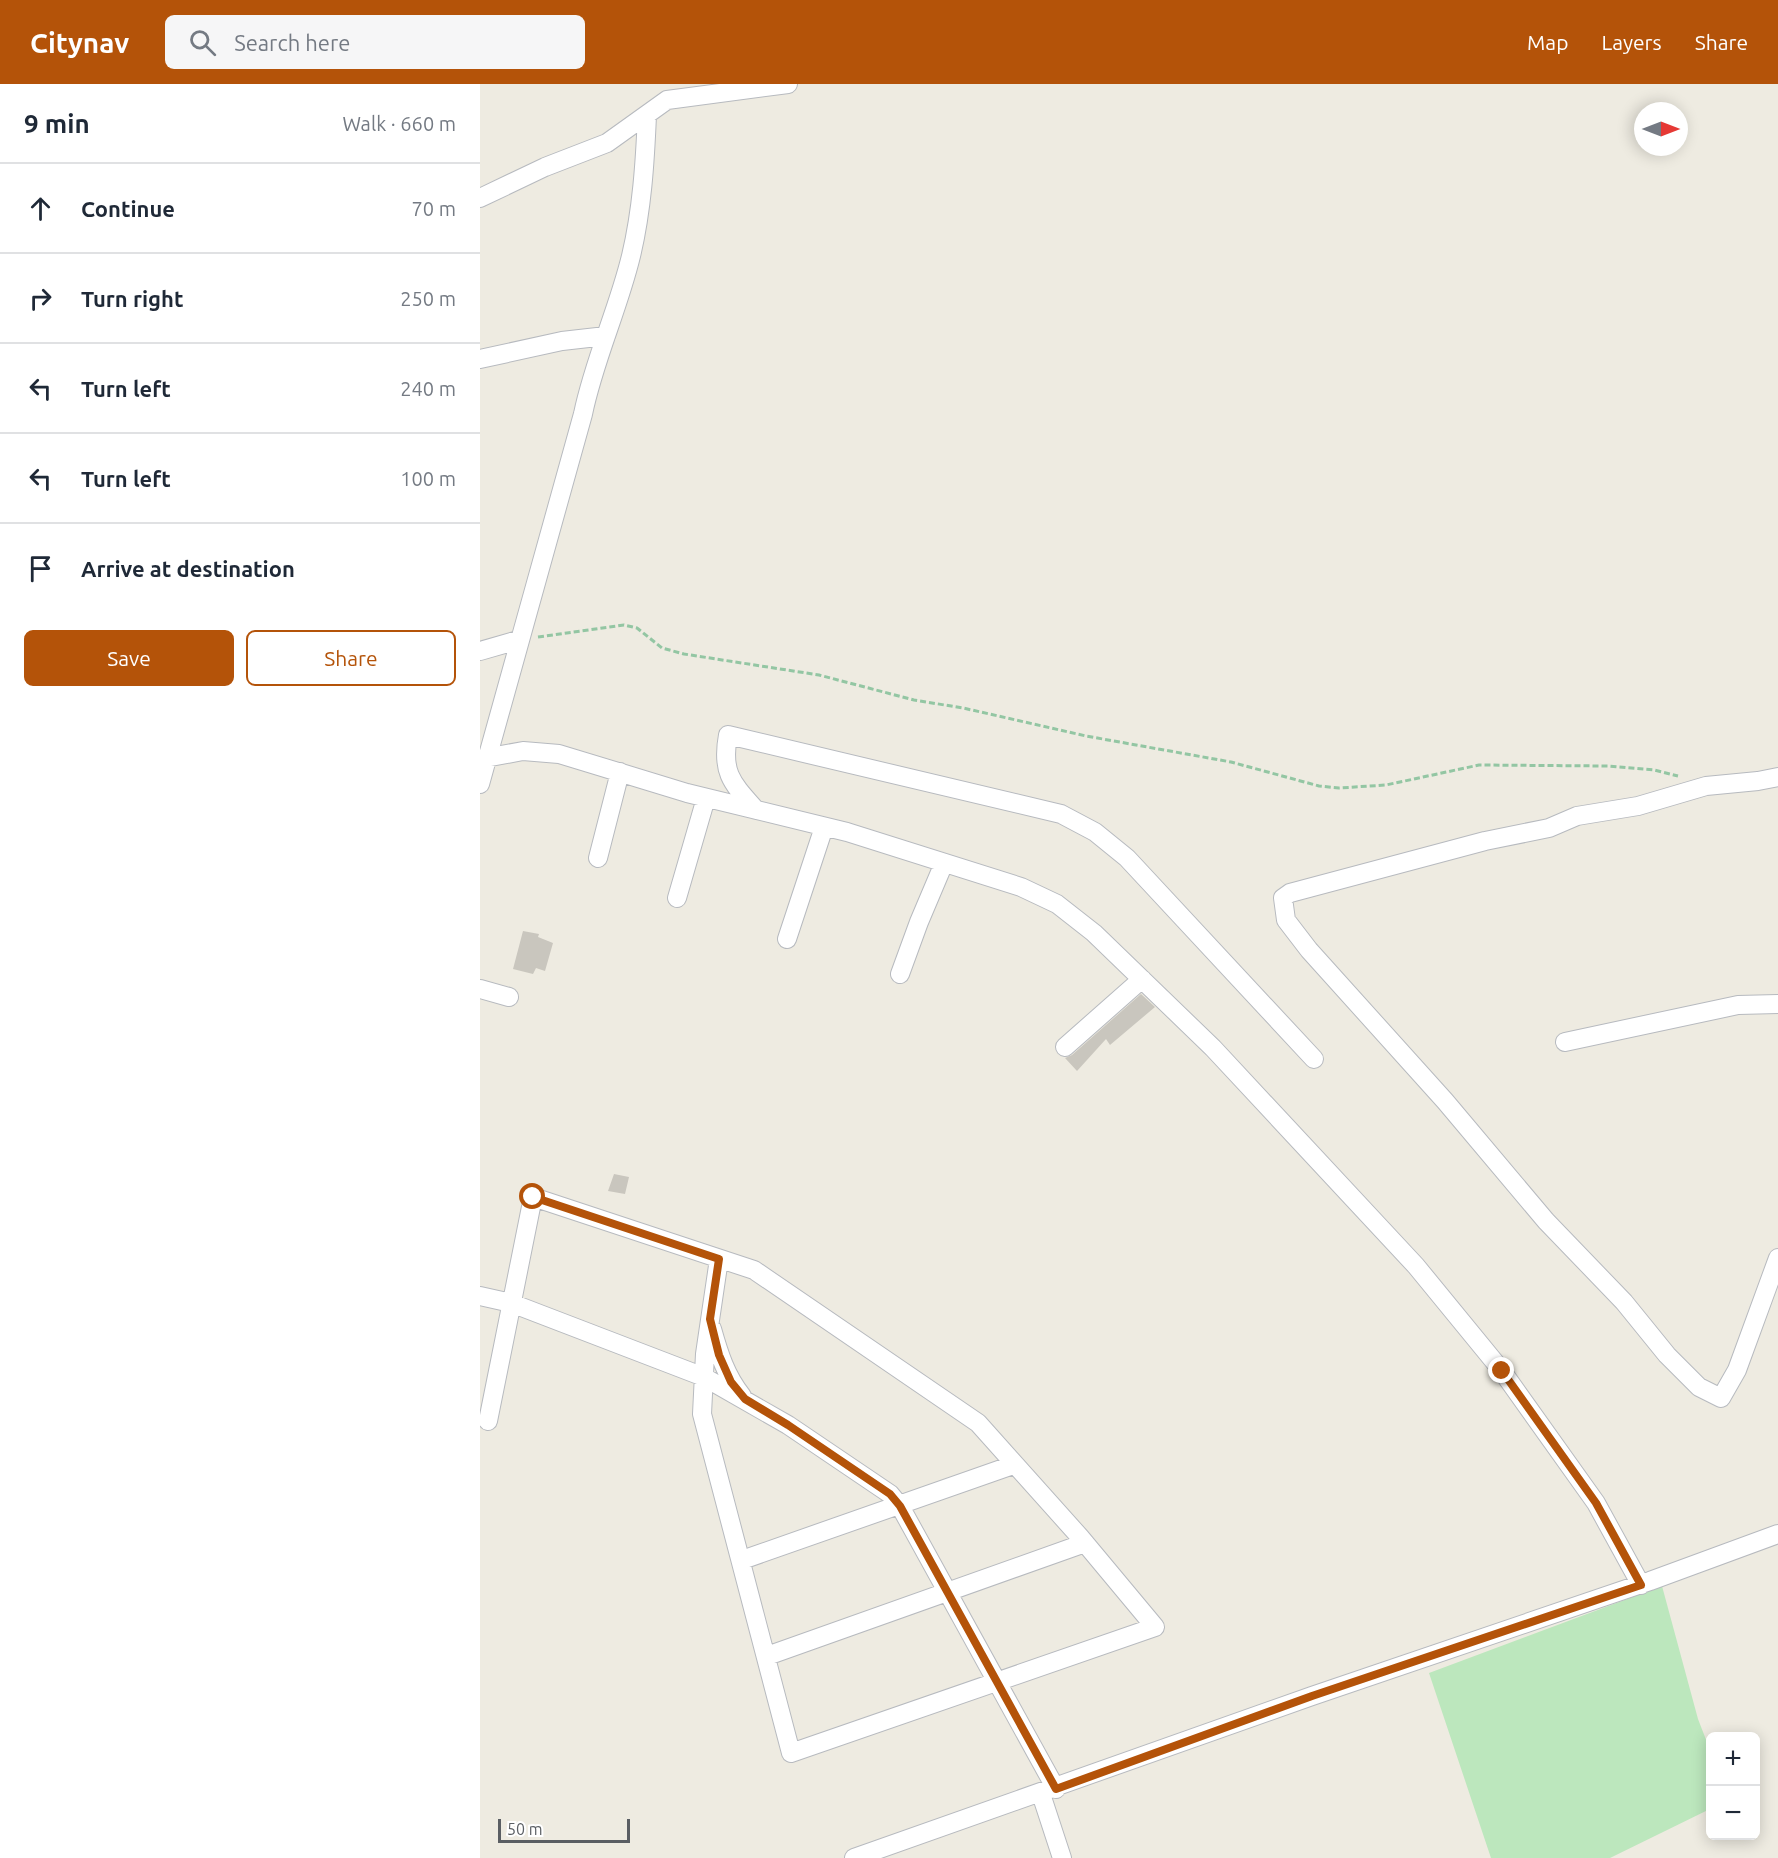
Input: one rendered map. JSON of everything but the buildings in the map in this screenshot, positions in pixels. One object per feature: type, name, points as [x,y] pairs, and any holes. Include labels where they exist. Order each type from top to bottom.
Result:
[{"type":"street","points":[[480,198],[544,167],[607,143],[647,115],[672,92],[788,84]]},
{"type":"street","points":[[480,784],[483,758],[583,414],[590,380],[631,256],[639,215],[647,115]]},
{"type":"street","points":[[480,359],[562,341],[606,336]]},
{"type":"street","points":[[480,651],[518,640]]},
{"type":"street","points":[[756,810],[727,773],[725,752],[728,735],[1061,814],[1095,832],[1127,858],[1314,1059]]},
{"type":"street","points":[[483,758],[523,752],[542,752],[620,772],[706,798],[824,827],[1021,887],[1057,904],[1094,933],[1213,1048],[1416,1266],[1502,1371],[1596,1503],[1641,1585]]},
{"type":"street","points":[[598,858],[620,772]]},
{"type":"street","points":[[1778,777],[1758,782],[1706,786],[1638,806],[1577,816],[1549,828],[1485,841],[1290,893],[1283,898],[1286,920],[1309,950],[1445,1101],[1546,1221],[1624,1302],[1667,1355],[1699,1387],[1715,1397],[1721,1398],[1737,1370],[1778,1258]]},
{"type":"street","points":[[677,898],[706,798]]},
{"type":"street","points":[[787,939],[824,827]]},
{"type":"street","points":[[900,974],[944,863]]},
{"type":"street","points":[[1065,1047],[1142,979]]},
{"type":"street","points":[[480,989],[509,997]]},
{"type":"street","points":[[1565,1042],[1738,1005],[1778,1004]]},
{"type":"street","points":[[488,1422],[533,1197],[754,1270],[978,1423],[1013,1465],[1085,1543],[1155,1628],[791,1753],[702,1414],[710,1319],[719,1259]]},
{"type":"street","points":[[480,1290],[704,1377],[788,1425],[890,1494],[900,1506],[997,1681],[1048,1791],[1062,1858]]},
{"type":"street","points":[[480,1296],[511,1303]]},
{"type":"street","points":[[710,1319],[719,1355],[731,1382],[745,1399]]},
{"type":"street","points":[[742,1560],[1013,1465]]},
{"type":"street","points":[[854,1858],[1312,1696],[1641,1585],[1776,1531]]},
{"type":"street","points":[[766,1656],[1085,1543]]},
{"type":"path","points":[[518,640],[624,625],[637,628],[662,648],[684,654],[819,675],[914,700],[1086,736],[1232,762],[1319,786],[1339,788],[1386,785],[1479,765],[1574,765],[1654,770],[1706,786]]},
{"type":"green space","points":[[1662,1586],[1698,1719],[1706,1740],[1706,1811],[1610,1858],[1491,1858],[1429,1673]]},
{"type":"route","points":[[533,1197],[719,1259],[710,1319],[719,1355],[731,1382],[745,1399],[788,1425],[890,1494],[900,1506],[1056,1789],[1312,1696],[1641,1585],[1596,1503],[1502,1371]]}]
